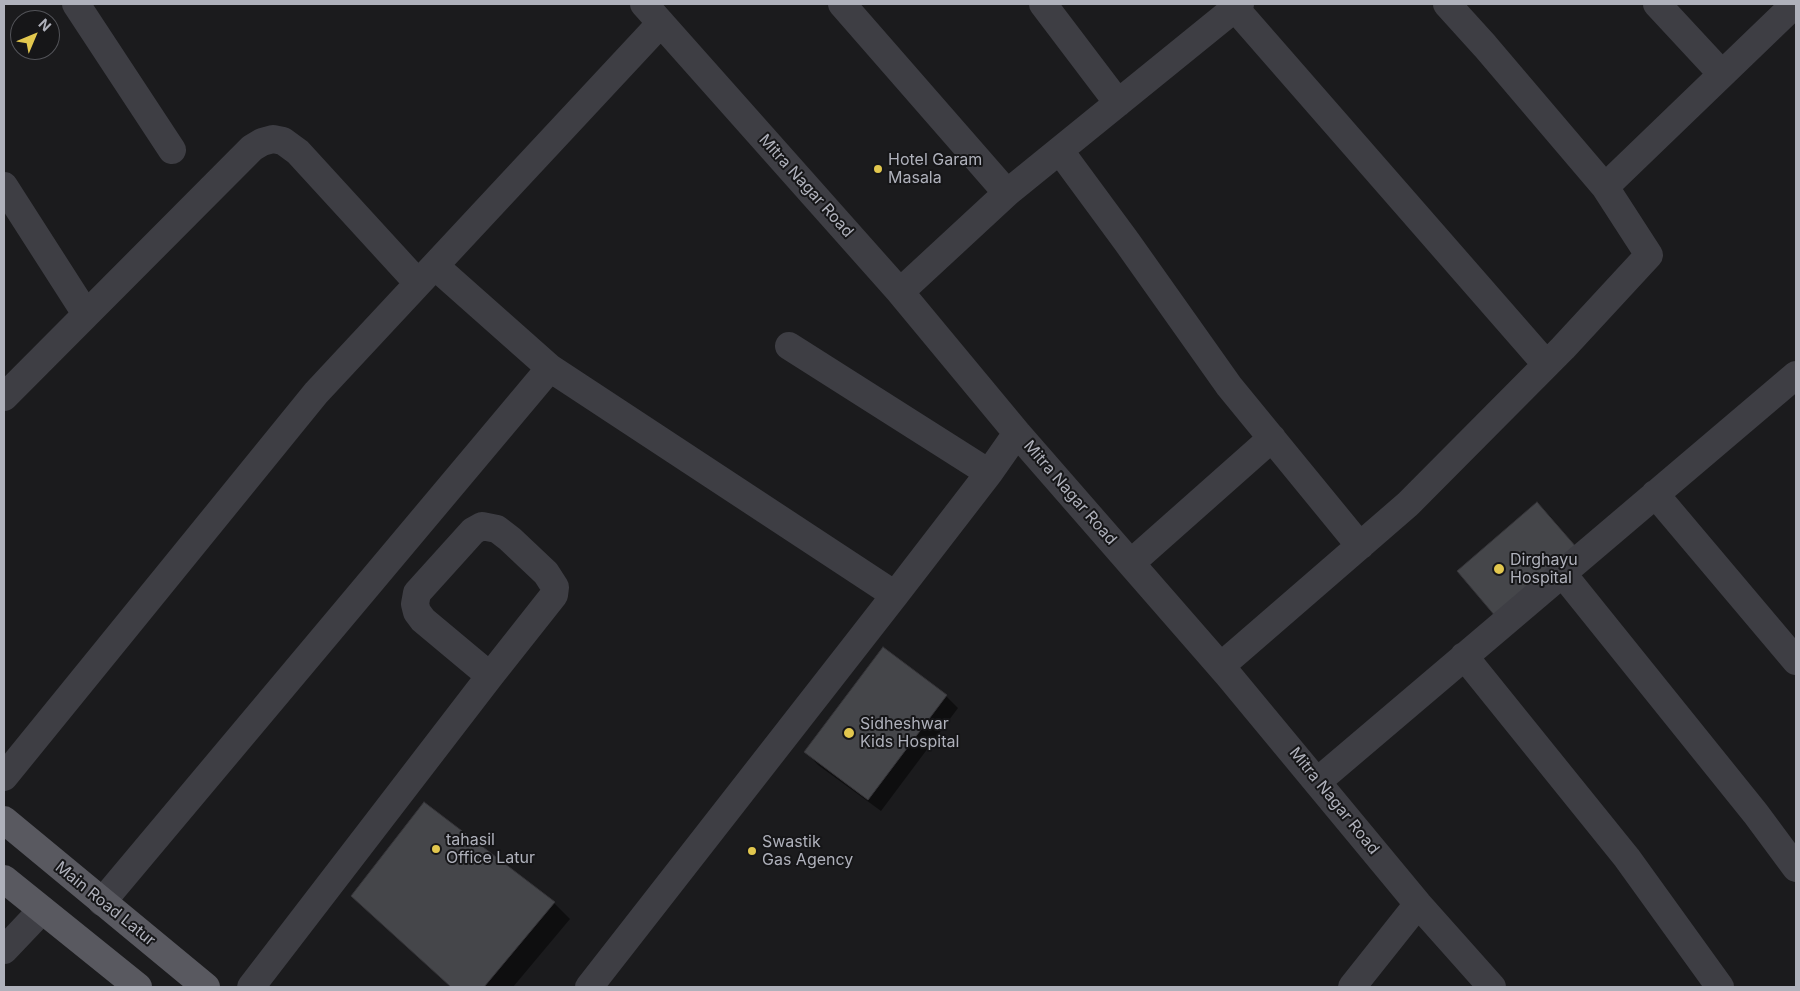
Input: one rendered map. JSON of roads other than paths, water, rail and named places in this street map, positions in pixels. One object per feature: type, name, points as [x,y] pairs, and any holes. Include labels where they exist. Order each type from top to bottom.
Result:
[{"type":"main road","name":"Main Road Latur","points":[[4,820],[206,987]]},
{"type":"main road","points":[[4,879],[138,987]]},
{"type":"street","points":[[76,4],[172,150]]},
{"type":"street","points":[[842,4],[1007,193]]},
{"type":"street","points":[[1043,4],[1118,103]]},
{"type":"street","points":[[1221,666],[1408,504],[1546,364],[1649,255],[1605,187],[1447,4]]},
{"type":"street","points":[[1657,4],[1722,74]]},
{"type":"street","points":[[1605,187],[1795,4]]},
{"type":"street","points":[[900,292],[1007,193],[1238,6],[1546,364]]},
{"type":"street","points":[[4,777],[316,393],[426,274],[652,13]]},
{"type":"street","name":"Mitra Nagar Road","points":[[652,13],[900,292],[1017,433],[1221,666],[1418,904],[1492,987]]},
{"type":"street","points":[[4,397],[252,148],[262,142],[273,139],[283,141],[298,152],[426,274],[550,368],[895,596]]},
{"type":"street","points":[[1060,151],[1229,386],[1360,546]]},
{"type":"street","points":[[4,186],[86,314]]},
{"type":"street","points":[[789,346],[989,473]]},
{"type":"street","points":[[102,902],[550,368]]},
{"type":"street","points":[[1318,782],[1796,375]]},
{"type":"street","points":[[589,987],[895,596],[989,473],[1017,433]]},
{"type":"street","points":[[1131,563],[1272,438]]},
{"type":"street","points":[[1655,494],[1796,661]]},
{"type":"street","points":[[252,987],[490,676],[550,601],[555,587],[546,573],[497,529],[482,526],[472,531],[417,593],[415,604],[417,612],[423,620],[490,676]]},
{"type":"street","points":[[1562,573],[1756,814],[1796,868]]},
{"type":"street","points":[[1464,656],[1627,858],[1720,987]]},
{"type":"street","points":[[1352,987],[1418,904]]},
{"type":"street","points":[[4,950],[42,910]]},
{"type":"place","name":"Hotel Garam Masala","points":[[878,169]]},
{"type":"place","name":"Dirghayu Hospital","points":[[1499,569]]},
{"type":"place","name":"Sidheshwar Kids Hospital","points":[[849,733]]},
{"type":"place","name":"tahasil Office Latur","points":[[436,849]]},
{"type":"place","name":"Swastik Gas Agency","points":[[752,851]]}]
